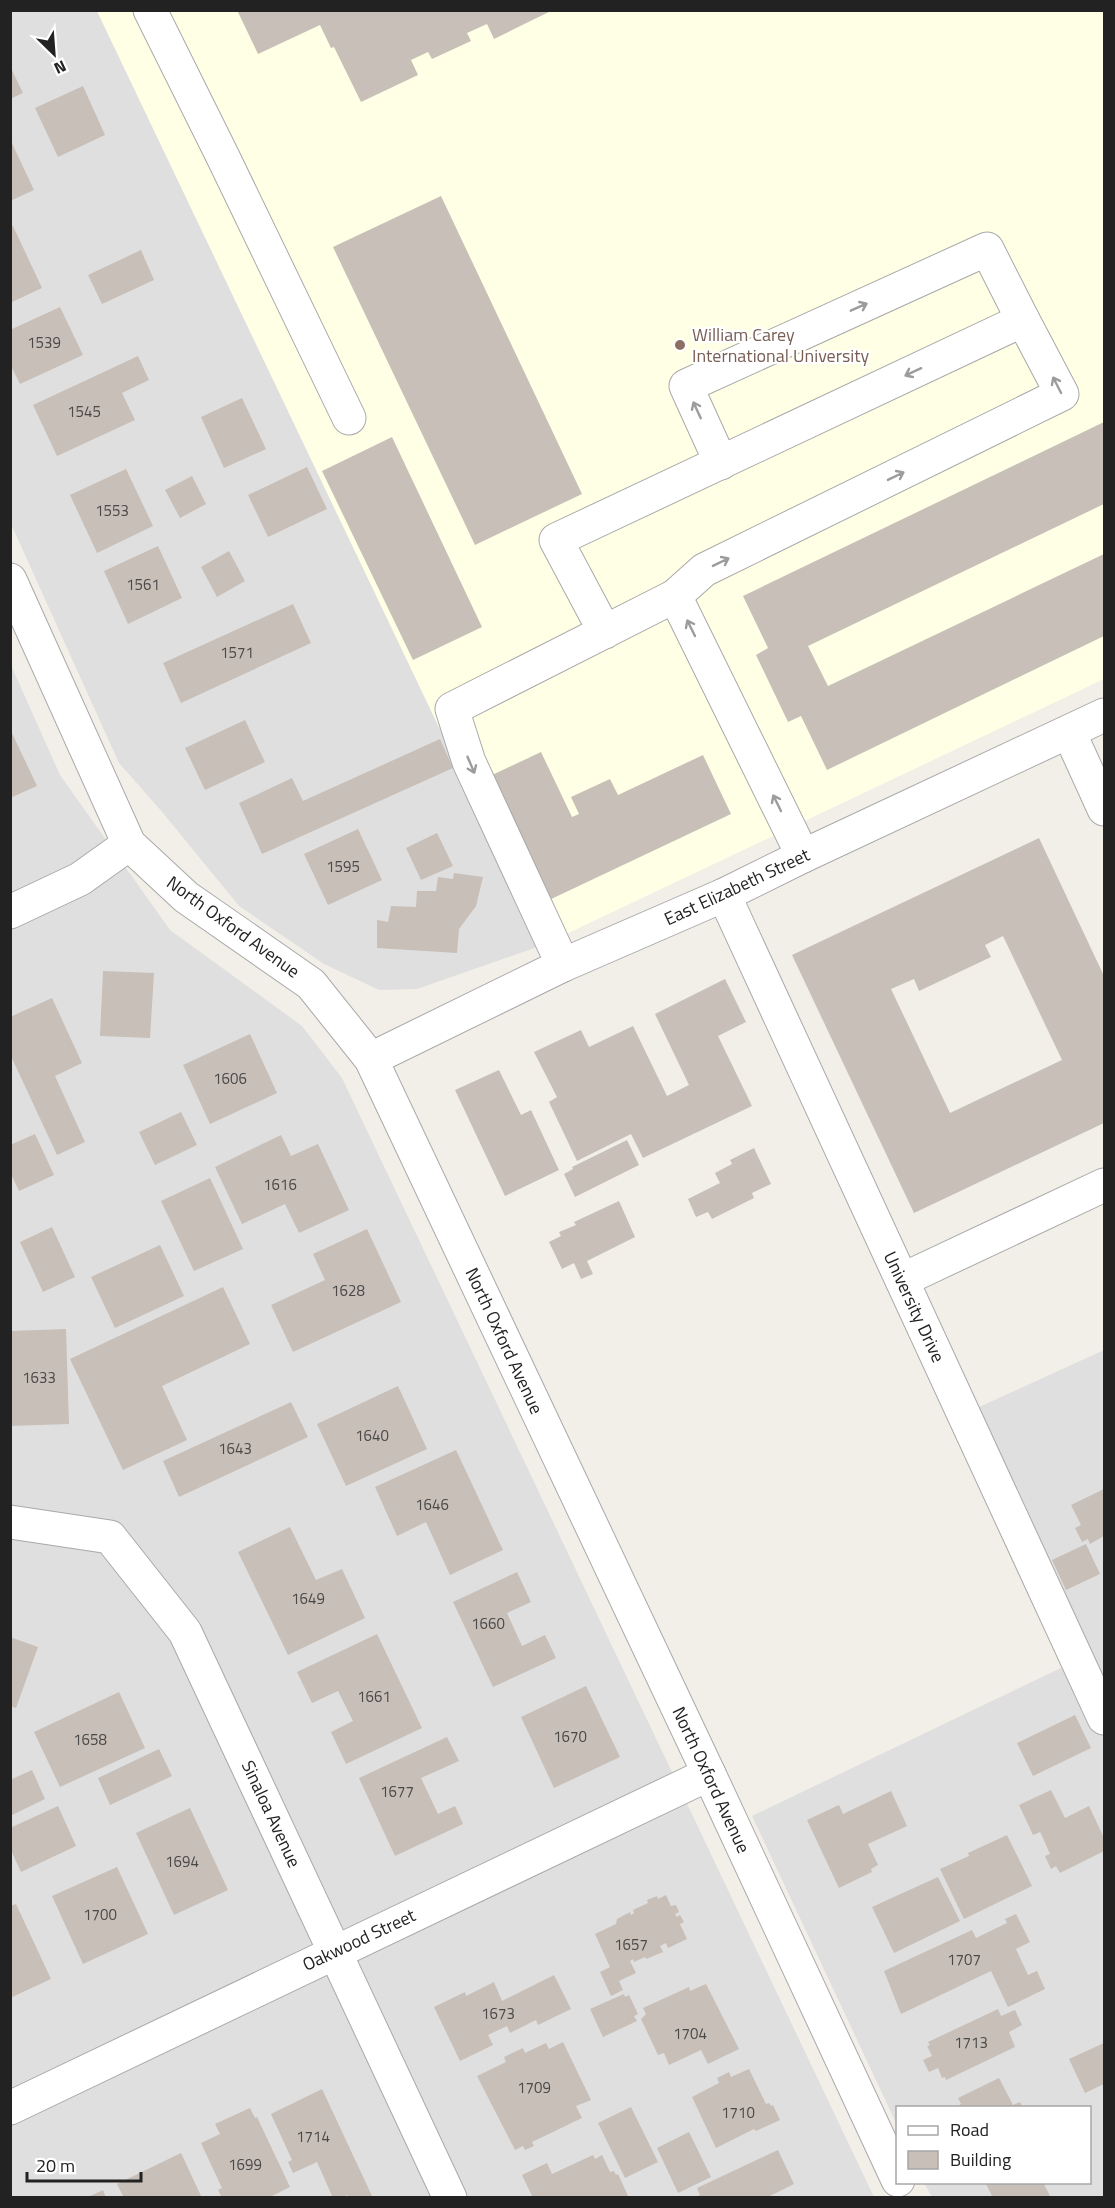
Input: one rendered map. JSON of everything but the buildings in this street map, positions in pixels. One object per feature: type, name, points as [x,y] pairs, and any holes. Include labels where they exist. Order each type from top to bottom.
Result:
[{"type":"street","points":[[150,10],[224,157],[349,418]]},
{"type":"street","points":[[563,965],[469,762],[452,710],[675,596],[704,570],[1062,394],[987,249],[686,386],[722,463]]},
{"type":"street","points":[[605,632],[556,540],[1023,320]]},
{"type":"street","name":"North Oxford Avenue","points":[[10,580],[129,844],[186,897],[311,984],[371,1059],[709,1774],[896,2177]]},
{"type":"street","points":[[675,596],[803,856]]},
{"type":"street","name":"East Elizabeth Street","points":[[371,1059],[563,965],[724,895],[1104,715]]},
{"type":"street","points":[[1069,732],[1104,808]]},
{"type":"street","points":[[10,912],[80,879],[129,844]]},
{"type":"street","name":"University Drive","points":[[724,895],[1104,1718]]},
{"type":"street","points":[[902,1281],[1104,1185]]},
{"type":"street","name":"Sinaloa Avenue","points":[[10,1522],[110,1537],[185,1632],[337,1952],[450,2198]]},
{"type":"street","name":"Oakwood Street","points":[[10,2108],[709,1774]]},
{"type":"street","name":"North Oxford Avenue","points":[[899,2184],[906,2198]]},
{"type":"shaded area","points":[[10,11],[97,11],[543,945],[417,989],[379,990],[324,964],[239,906],[119,763],[11,524]]},
{"type":"shaded area","name":"William Carey International University","points":[[97,11],[1104,11],[1104,679],[543,945]]},
{"type":"shaded area","points":[[10,663],[60,775],[170,930],[302,1026],[342,1078],[874,2197],[11,2197]]},
{"type":"shaded area","points":[[1104,1350],[1104,2197],[932,2197],[925,2184],[1091,2184],[1091,2106],[896,2106],[896,2123],[752,1816],[1090,1654],[977,1408]]},
{"type":"place","name":"William Carey International University","points":[[680,345]]}]
